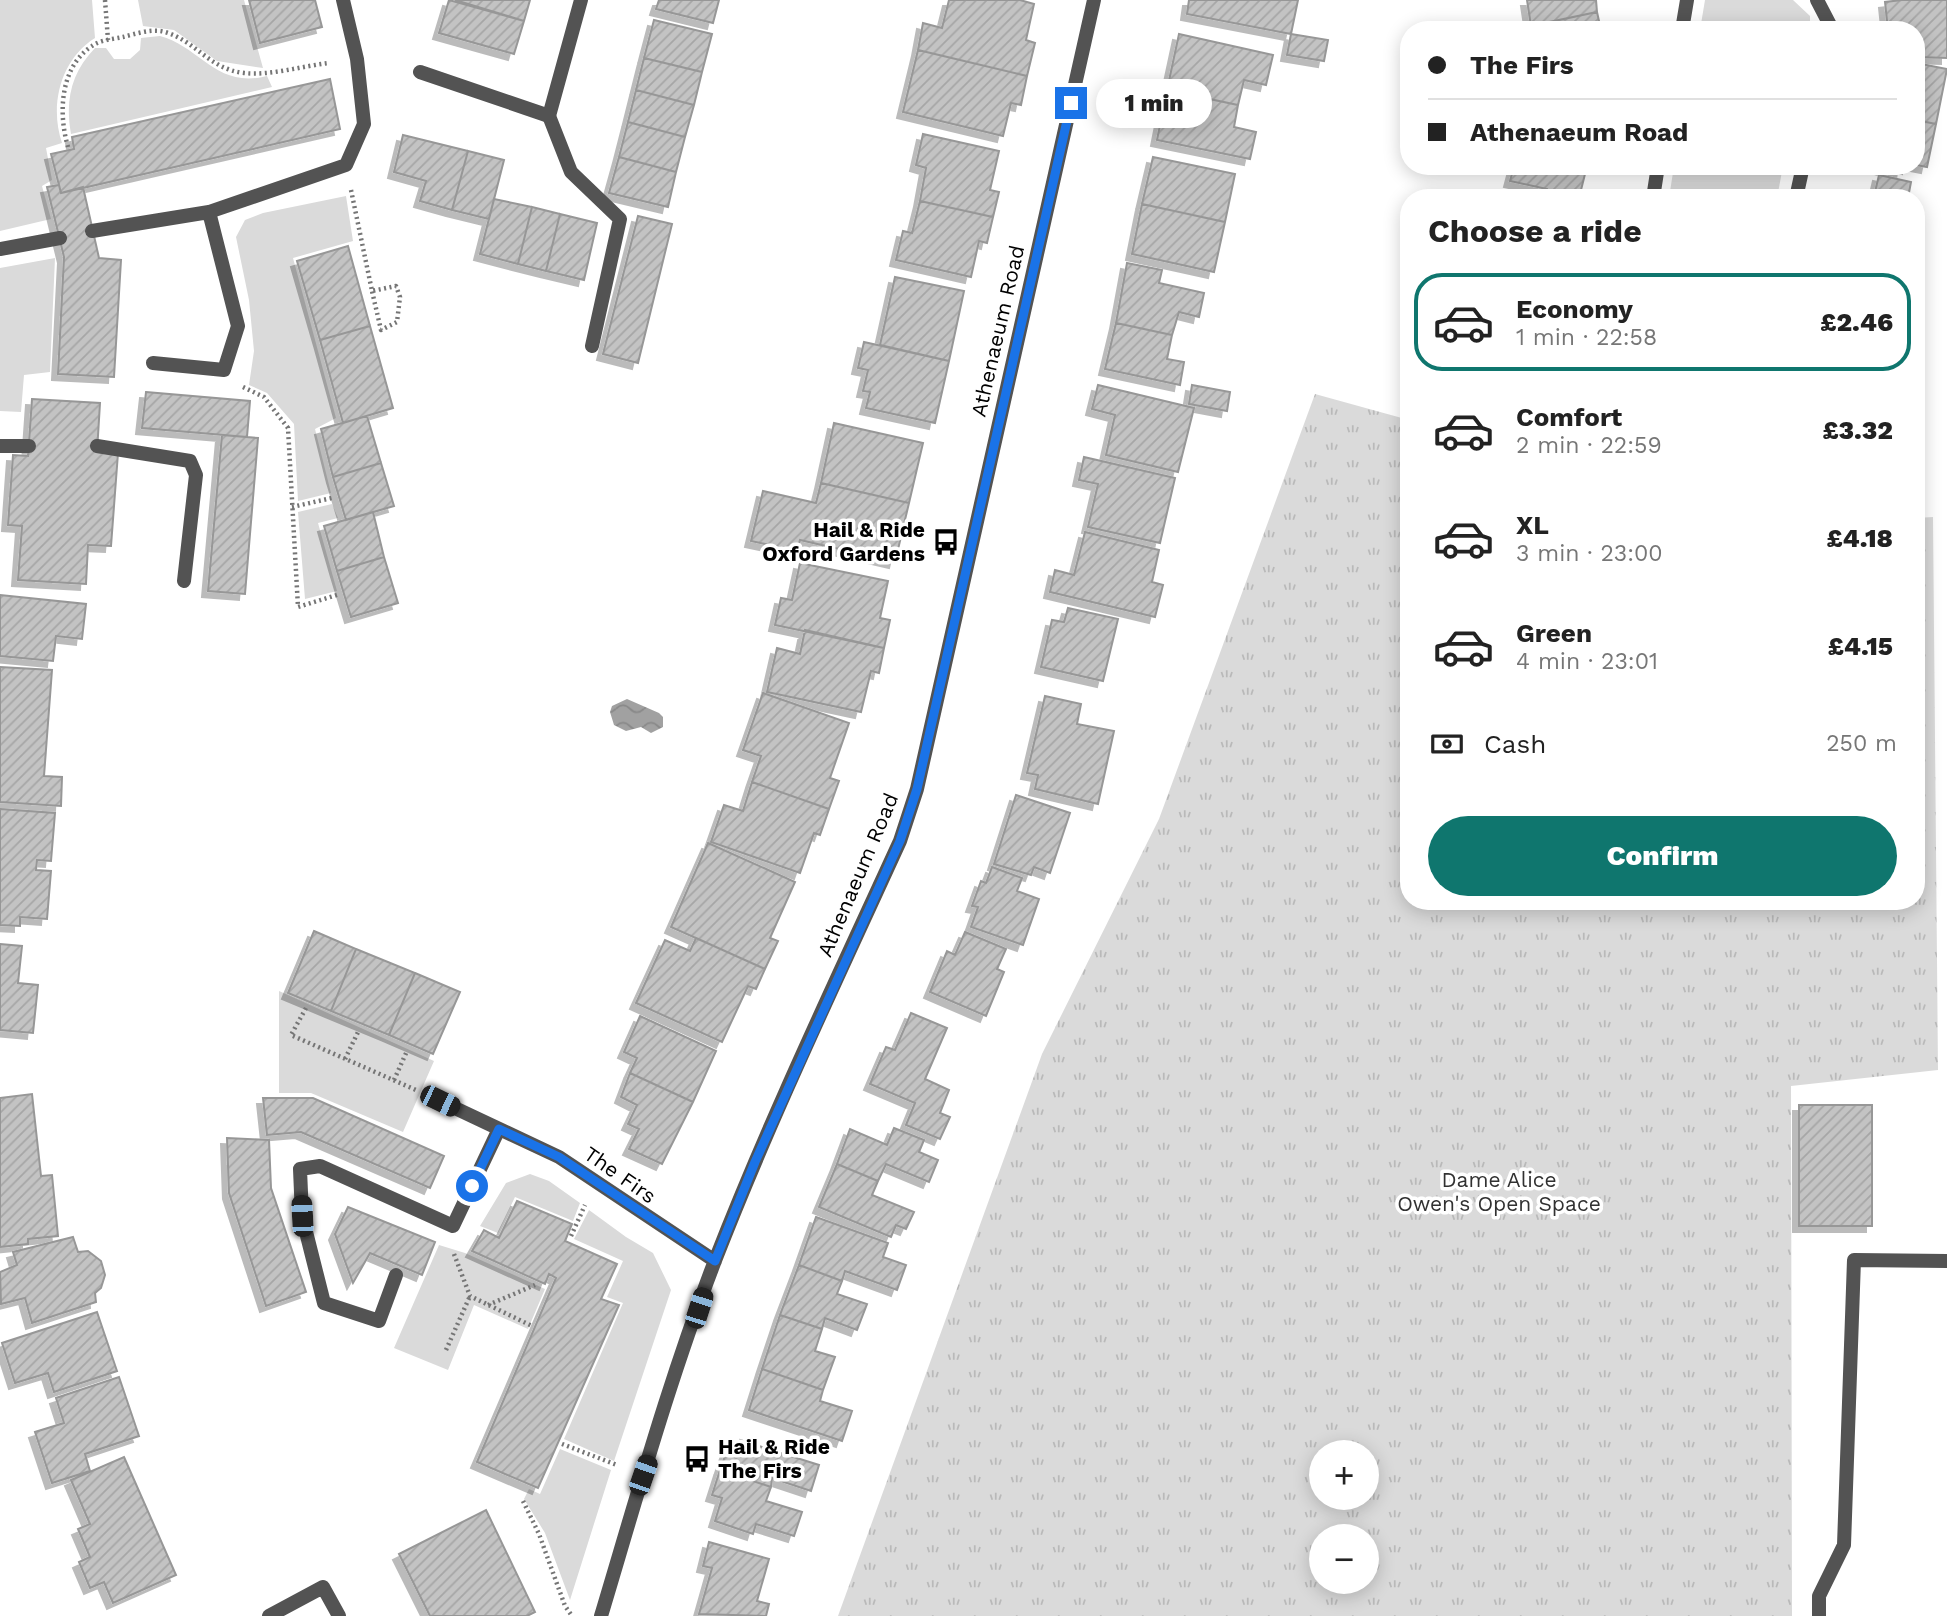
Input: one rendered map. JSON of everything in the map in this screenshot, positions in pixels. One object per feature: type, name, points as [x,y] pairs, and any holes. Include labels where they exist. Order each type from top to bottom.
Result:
[{"type":"street","points":[[92,231],[209,212],[346,164],[363,124],[357,59],[343,0]]},
{"type":"street","points":[[581,0],[549,116],[571,172],[620,219],[592,346]]},
{"type":"street","name":"Athenaeum Road","points":[[601,1616],[643,1475],[715,1261],[755,1162],[900,841],[917,789],[1094,0]]},
{"type":"street","points":[[1684,21],[1687,0]]},
{"type":"street","points":[[1817,0],[1828,21]]},
{"type":"street","points":[[420,72],[549,116]]},
{"type":"street","points":[[153,363],[224,370],[238,326],[209,212]]},
{"type":"street","points":[[0,249],[60,238]]},
{"type":"street","points":[[0,446],[29,446]]},
{"type":"street","points":[[97,446],[190,461],[196,475],[184,581]]},
{"type":"street","name":"The Firs","points":[[440,1101],[559,1157],[715,1261]]},
{"type":"street","points":[[396,1275],[379,1321],[324,1303],[302,1216],[300,1169],[320,1166],[453,1226],[499,1129]]},
{"type":"street","points":[[1819,1616],[1819,1596],[1844,1545],[1854,1260],[1947,1261]]},
{"type":"street","points":[[269,1616],[323,1587],[339,1616]]},
{"type":"path","points":[[105,0],[108,40]]},
{"type":"path","points":[[68,148],[63,130],[63,97],[72,65],[93,44],[144,32],[163,31],[191,44],[214,65],[245,73],[357,59]]},
{"type":"path","points":[[346,164],[372,291],[381,330],[397,322],[400,297],[396,286],[372,291]]},
{"type":"path","points":[[224,370],[247,390],[264,397],[288,428],[298,607],[340,594]]},
{"type":"path","points":[[292,507],[332,498]]},
{"type":"path","points":[[306,1009],[291,1035],[440,1101]]},
{"type":"path","points":[[345,1059],[359,1030]]},
{"type":"path","points":[[394,1080],[407,1051]]},
{"type":"path","points":[[453,1250],[470,1296],[532,1326]]},
{"type":"path","points":[[488,1305],[535,1285]]},
{"type":"path","points":[[446,1350],[470,1296]]},
{"type":"path","points":[[562,1444],[643,1475]]},
{"type":"path","points":[[523,1501],[539,1534],[565,1606],[572,1616]]},
{"type":"green space","points":[[0,0],[92,0],[95,38],[74,58],[61,84],[57,114],[62,143],[46,148],[52,180],[42,186],[51,219],[0,231]]},
{"type":"green space","points":[[138,0],[244,0],[263,68],[217,61],[174,30],[143,26]]},
{"type":"green space","points":[[1705,0],[1793,0],[1810,16],[1810,21],[1702,21]]},
{"type":"green space","points":[[160,36],[174,41],[210,65],[235,77],[267,76],[272,87],[71,134],[69,110],[75,77],[95,48],[106,48],[114,59],[130,59],[140,50],[141,38]]},
{"type":"green space","points":[[1673,175],[1781,175],[1779,189],[1670,189]]},
{"type":"green space","points":[[346,196],[353,241],[293,258],[336,418],[315,429],[331,493],[298,501],[294,424],[267,393],[249,385],[254,351],[249,300],[236,237],[245,220],[263,213]]},
{"type":"green space","points":[[55,258],[50,372],[24,375],[21,412],[0,411],[0,268]]},
{"type":"green space","name":"Dame Alice Owen's Open Space","points":[[1315,394],[1400,418],[1400,910],[1925,910],[1925,517],[1933,517],[1938,1070],[1791,1086],[1792,1616],[838,1616],[1042,1054],[1159,819]]},
{"type":"green space","points":[[332,504],[338,518],[318,523],[337,591],[305,599],[298,512]]},
{"type":"green space","points":[[279,991],[434,1061],[403,1132],[311,1093],[279,1093]]},
{"type":"green space","points":[[530,1174],[549,1181],[580,1203],[573,1221],[515,1197],[498,1233],[480,1226],[506,1183]]},
{"type":"green space","points":[[589,1210],[653,1253],[671,1290],[614,1461],[564,1439],[623,1303],[607,1297],[623,1261],[574,1239]]},
{"type":"green space","points":[[439,1245],[465,1253],[545,1289],[528,1329],[474,1305],[448,1370],[394,1348]]},
{"type":"green space","points":[[560,1449],[611,1470],[570,1600],[545,1533],[524,1499],[529,1489],[540,1494]]},
{"type":"water","points":[[627,699],[659,713],[663,717],[663,727],[651,733],[641,727],[626,731],[614,725],[610,712],[612,706]]},
{"type":"building","points":[[249,0],[315,0],[322,27],[260,43]]},
{"type":"building","points":[[449,0],[524,21],[514,54],[439,33]]},
{"type":"building","points":[[455,0],[530,0],[524,21]]},
{"type":"building","points":[[659,0],[719,0],[713,23],[656,9]]},
{"type":"building","points":[[949,0],[1020,0],[1034,4],[1026,40],[1035,43],[1027,76],[918,50],[923,23],[942,28]]},
{"type":"building","points":[[1189,0],[1298,0],[1291,34],[1187,14]]},
{"type":"building","points":[[1527,0],[1596,0],[1597,12],[1555,21],[1530,21]]},
{"type":"building","points":[[1947,0],[1947,58],[1925,57],[1925,21],[1887,21],[1885,2]]},
{"type":"building","points":[[1597,12],[1599,21],[1554,21]]},
{"type":"building","points":[[654,20],[712,34],[702,72],[644,58]]},
{"type":"building","points":[[1179,34],[1273,55],[1266,85],[1244,80],[1238,105],[1167,90]]},
{"type":"building","points":[[1291,34],[1328,40],[1324,61],[1287,55]]},
{"type":"building","points":[[918,50],[1027,76],[1021,105],[1011,103],[1003,136],[903,112]]},
{"type":"building","points":[[644,58],[702,72],[694,105],[636,90]]},
{"type":"building","points":[[1925,65],[1947,69],[1936,124],[1925,122]]},
{"type":"building","points":[[330,79],[340,129],[61,193],[51,154],[74,149],[72,137]]},
{"type":"building","points":[[636,90],[694,105],[685,137],[628,122]]},
{"type":"building","points":[[1167,90],[1238,105],[1234,127],[1256,132],[1250,159],[1157,140]]},
{"type":"building","points":[[628,122],[685,137],[676,172],[619,157]]},
{"type":"building","points":[[1925,122],[1936,124],[1925,167]]},
{"type":"building","points":[[923,134],[999,151],[990,190],[999,192],[993,217],[920,201],[926,168],[916,165]]},
{"type":"building","points":[[403,135],[468,151],[452,210],[420,201],[426,181],[394,172]]},
{"type":"building","points":[[468,151],[504,160],[489,219],[452,210]]},
{"type":"building","points":[[619,157],[676,172],[668,207],[609,193]]},
{"type":"building","points":[[1153,157],[1235,174],[1225,222],[1142,204]]},
{"type":"building","points":[[1512,175],[1585,175],[1581,189],[1547,189],[1510,181]]},
{"type":"building","points":[[1879,175],[1911,182],[1910,189],[1876,189]]},
{"type":"building","points":[[59,185],[61,193],[83,187],[99,258],[121,260],[114,377],[58,374],[64,257],[47,187]]},
{"type":"building","points":[[494,199],[532,207],[518,264],[480,254]]},
{"type":"building","points":[[920,201],[993,217],[987,243],[979,241],[971,277],[896,260],[903,231],[912,233]]},
{"type":"building","points":[[1142,204],[1225,222],[1214,272],[1132,254]]},
{"type":"building","points":[[532,207],[560,214],[546,271],[518,264]]},
{"type":"building","points":[[560,214],[597,223],[584,280],[546,271]]},
{"type":"building","points":[[638,216],[672,224],[638,363],[603,354]]},
{"type":"building","points":[[348,246],[370,326],[320,340],[297,261]]},
{"type":"building","points":[[1127,263],[1162,270],[1159,283],[1204,293],[1199,317],[1179,312],[1172,335],[1116,323]]},
{"type":"building","points":[[895,277],[964,291],[949,361],[880,345]]},
{"type":"building","points":[[1116,323],[1172,335],[1167,359],[1184,362],[1180,385],[1105,369]]},
{"type":"building","points":[[370,326],[393,408],[343,423],[320,340]]},
{"type":"building","points":[[864,342],[949,361],[935,423],[866,408],[870,392],[863,391],[868,370],[858,368]]},
{"type":"building","points":[[1098,385],[1194,408],[1178,472],[1106,455],[1115,415],[1092,409]]},
{"type":"building","points":[[1192,385],[1230,392],[1227,411],[1189,404]]},
{"type":"building","points":[[146,392],[250,401],[247,437],[142,428]]},
{"type":"building","points":[[32,399],[100,403],[97,452],[118,453],[111,546],[88,545],[86,584],[18,580],[22,526],[8,525],[13,455],[28,456]]},
{"type":"building","points":[[367,416],[381,463],[333,477],[321,429]]},
{"type":"building","points":[[834,423],[923,443],[909,503],[821,483]]},
{"type":"building","points":[[222,435],[258,438],[245,594],[208,591]]},
{"type":"building","points":[[1084,457],[1175,478],[1160,543],[1088,527],[1098,484],[1079,480]]},
{"type":"building","points":[[381,463],[394,506],[346,520],[333,477]]},
{"type":"building","points":[[821,483],[909,503],[895,562],[800,540],[797,551],[751,541],[763,491],[816,503]]},
{"type":"building","points":[[373,512],[384,557],[337,571],[324,526]]},
{"type":"building","points":[[1085,532],[1159,550],[1152,582],[1163,585],[1155,617],[1050,592],[1055,570],[1074,575]]},
{"type":"building","points":[[384,557],[398,603],[351,617],[337,571]]},
{"type":"building","points":[[800,563],[888,581],[880,618],[890,620],[884,648],[775,625],[781,598],[792,600]]},
{"type":"building","points":[[0,595],[86,604],[82,639],[56,636],[53,661],[0,656]]},
{"type":"building","points":[[1068,608],[1118,619],[1103,681],[1041,667],[1052,620],[1064,622]]},
{"type":"building","points":[[805,630],[884,648],[879,673],[871,671],[861,712],[767,692],[777,648],[800,654]]},
{"type":"building","points":[[0,667],[52,670],[44,776],[62,777],[61,806],[0,802]]},
{"type":"building","points":[[763,693],[849,723],[830,778],[839,781],[829,809],[752,782],[761,756],[743,750]]},
{"type":"building","points":[[1045,696],[1081,704],[1077,724],[1114,731],[1098,804],[1035,789],[1038,775],[1027,773]]},
{"type":"building","points":[[752,782],[829,809],[820,835],[814,833],[800,873],[711,842],[724,805],[743,811]]},
{"type":"building","points":[[1016,795],[1070,813],[1050,873],[1034,867],[1031,875],[994,864]]},
{"type":"building","points":[[0,809],[55,813],[51,861],[37,860],[36,870],[51,871],[47,919],[20,917],[20,926],[0,925]]},
{"type":"building","points":[[708,843],[795,882],[770,938],[778,941],[765,969],[671,927]]},
{"type":"building","points":[[992,867],[1022,878],[1017,891],[1039,899],[1023,945],[971,927],[978,907],[972,906],[981,881],[986,883]]},
{"type":"building","points":[[314,931],[356,949],[331,1011],[288,993]]},
{"type":"building","points":[[965,932],[1006,949],[997,969],[1004,972],[986,1016],[930,992],[947,951],[955,955]]},
{"type":"building","points":[[696,938],[765,969],[756,989],[748,986],[722,1042],[636,1003],[665,940],[690,951]]},
{"type":"building","points":[[0,944],[22,946],[18,983],[38,985],[33,1033],[0,1030]]},
{"type":"building","points":[[356,949],[415,973],[389,1035],[331,1011]]},
{"type":"building","points":[[415,973],[460,992],[433,1054],[389,1035]]},
{"type":"building","points":[[911,1013],[947,1028],[925,1079],[949,1090],[940,1113],[950,1117],[940,1139],[906,1125],[915,1103],[870,1084],[886,1047],[895,1050]]},
{"type":"building","points":[[640,1016],[716,1051],[693,1102],[630,1073],[637,1058],[624,1052]]},
{"type":"building","points":[[630,1073],[693,1102],[662,1164],[629,1149],[639,1129],[628,1124],[637,1105],[621,1097]]},
{"type":"building","points":[[32,1094],[41,1176],[52,1175],[58,1236],[28,1239],[28,1244],[0,1247],[0,1098]]},
{"type":"building","points":[[263,1098],[313,1098],[444,1156],[430,1188],[301,1132],[267,1135]]},
{"type":"building","points":[[1799,1105],[1872,1105],[1872,1226],[1799,1226]]},
{"type":"building","points":[[894,1128],[924,1140],[919,1152],[938,1160],[929,1182],[886,1164],[878,1181],[837,1164],[850,1129],[887,1145]]},
{"type":"building","points":[[227,1138],[269,1140],[271,1188],[306,1292],[266,1306],[229,1193]]},
{"type":"building","points":[[837,1164],[878,1181],[872,1195],[914,1212],[906,1229],[896,1225],[891,1237],[819,1207]]},
{"type":"building","points":[[517,1201],[572,1224],[565,1241],[617,1264],[601,1299],[619,1305],[538,1488],[477,1462],[556,1278],[549,1274],[545,1284],[472,1251],[484,1230],[499,1238]]},
{"type":"building","points":[[348,1207],[435,1242],[422,1275],[370,1253],[353,1283],[335,1234]]},
{"type":"building","points":[[816,1217],[888,1243],[883,1257],[906,1265],[897,1290],[845,1271],[842,1281],[799,1265]]},
{"type":"building","points":[[73,1237],[78,1252],[88,1251],[101,1261],[105,1275],[101,1288],[95,1293],[96,1302],[32,1323],[25,1298],[1,1304],[0,1272],[17,1265],[13,1252]]},
{"type":"building","points":[[799,1265],[842,1281],[837,1294],[867,1304],[857,1330],[825,1318],[822,1329],[780,1315]]},
{"type":"building","points":[[97,1312],[117,1371],[54,1392],[48,1373],[15,1383],[2,1343]]},
{"type":"building","points":[[780,1315],[822,1329],[815,1351],[835,1357],[823,1390],[762,1369]]},
{"type":"building","points":[[762,1369],[823,1390],[820,1401],[852,1411],[842,1441],[749,1410]]},
{"type":"building","points":[[119,1377],[139,1436],[85,1454],[90,1471],[52,1483],[35,1432],[64,1423],[56,1398]]},
{"type":"building","points":[[740,1440],[819,1465],[811,1491],[772,1478],[771,1487],[720,1470],[727,1450],[736,1453]]},
{"type":"building","points":[[124,1457],[176,1575],[113,1603],[104,1582],[90,1588],[79,1562],[90,1557],[78,1529],[90,1524],[71,1480]]},
{"type":"building","points":[[720,1470],[771,1487],[766,1501],[802,1512],[794,1536],[756,1524],[753,1534],[715,1521],[722,1498],[712,1495]]},
{"type":"building","points":[[486,1510],[535,1612],[527,1616],[430,1616],[399,1554]]},
{"type":"building","points":[[709,1542],[769,1559],[757,1601],[769,1604],[766,1616],[699,1614],[712,1568],[703,1566]]},
{"type":"place","name":"Hail & Ride Oxford Gardens","points":[[946,542]]},
{"type":"place","name":"Hail & Ride The Firs","points":[[697,1459]]},
{"type":"route","points":[[472,1186],[499,1129],[559,1157],[651,1222],[715,1261],[755,1162],[900,841],[917,789],[1071,103]]}]
